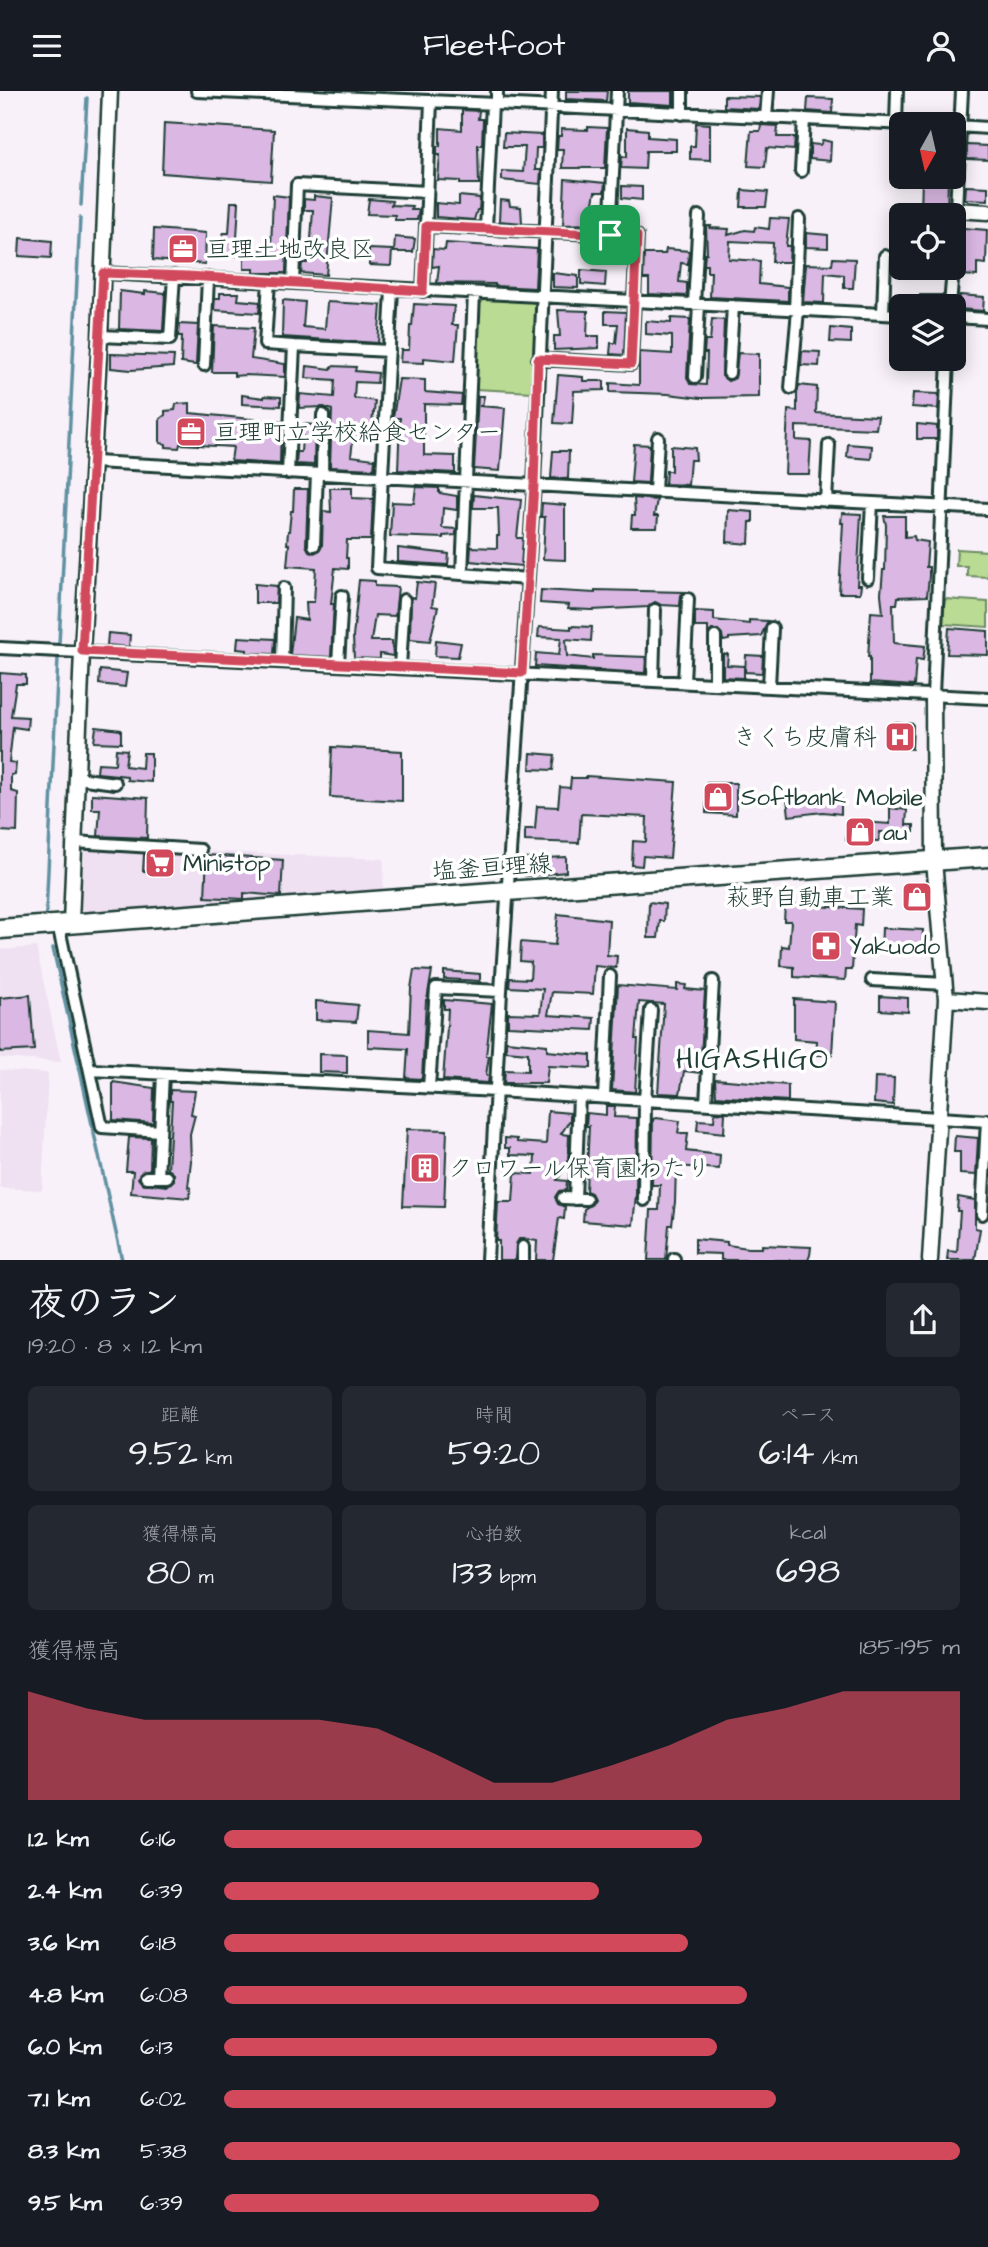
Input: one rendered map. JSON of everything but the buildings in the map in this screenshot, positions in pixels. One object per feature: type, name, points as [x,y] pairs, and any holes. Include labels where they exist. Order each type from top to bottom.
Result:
[{"type":"main road","name":"塩釜亘理線","points":[[0,929],[988,857]]},
{"type":"street","points":[[110,91],[74,842],[64,924],[102,1126],[160,1131]]},
{"type":"street","points":[[197,91],[431,101],[459,97],[495,104],[551,108],[889,124]]},
{"type":"street","points":[[486,228],[497,91]]},
{"type":"street","points":[[487,1260],[507,891],[534,485],[552,91]]},
{"type":"street","points":[[610,235],[617,91]]},
{"type":"street","points":[[682,91],[682,114]]},
{"type":"street","points":[[766,118],[768,91]]},
{"type":"street","points":[[897,91],[900,112]]},
{"type":"street","points":[[959,112],[962,91]]},
{"type":"street","points":[[423,291],[431,101]]},
{"type":"street","points":[[801,171],[804,120]]},
{"type":"street","points":[[966,127],[988,128]]},
{"type":"street","points":[[293,283],[297,185],[427,192]]},
{"type":"street","points":[[966,211],[988,212]]},
{"type":"street","points":[[695,377],[699,216]]},
{"type":"street","points":[[791,388],[799,219]]},
{"type":"street","points":[[426,226],[637,236],[631,364],[538,359]]},
{"type":"street","points":[[883,314],[885,256]]},
{"type":"street","points":[[103,273],[889,314]]},
{"type":"street","points":[[100,336],[170,339],[174,276]]},
{"type":"street","points":[[204,365],[208,278]]},
{"type":"street","points":[[269,281],[265,344],[388,351]]},
{"type":"street","points":[[392,290],[377,568],[528,579]]},
{"type":"street","points":[[461,574],[474,293]]},
{"type":"street","points":[[729,373],[733,306]]},
{"type":"street","points":[[966,318],[988,319]]},
{"type":"street","points":[[288,473],[293,346]]},
{"type":"street","points":[[930,1260],[945,992],[934,861],[933,695],[947,371]]},
{"type":"street","points":[[314,545],[324,415]]},
{"type":"street","points":[[655,491],[658,438]]},
{"type":"street","points":[[827,501],[829,445]]},
{"type":"street","points":[[93,462],[988,509]]},
{"type":"street","points":[[868,578],[872,503]]},
{"type":"street","points":[[282,661],[284,588]]},
{"type":"street","points":[[338,664],[342,596]]},
{"type":"street","points":[[684,682],[688,599]]},
{"type":"street","points":[[400,667],[404,600]]},
{"type":"street","points":[[653,680],[655,610]]},
{"type":"street","points":[[769,686],[772,628]]},
{"type":"street","points":[[715,636],[715,684]]},
{"type":"street","points":[[0,647],[988,698]]},
{"type":"street","points":[[77,778],[115,783]]},
{"type":"street","points":[[74,842],[200,850]]},
{"type":"street","points":[[604,1097],[610,976]]},
{"type":"street","points":[[872,979],[988,1002]]},
{"type":"street","points":[[706,1103],[713,981]]},
{"type":"street","points":[[429,1087],[436,988],[501,991]]},
{"type":"street","points":[[644,1200],[645,1100],[650,1010]]},
{"type":"street","points":[[91,1070],[429,1087],[988,1121],[982,1214]]},
{"type":"street","points":[[146,1177],[162,1177],[160,1131],[163,1074]]},
{"type":"street","points":[[575,1198],[579,1096]]},
{"type":"street","points":[[523,1247],[523,1260]]},
{"type":"shaded area","points":[[85,846],[384,859],[383,889],[81,913]]},
{"type":"shaded area","points":[[36,947],[61,1062],[0,1058],[0,950]]},
{"type":"shaded area","points":[[0,1070],[48,1073],[42,1190],[0,1188]]},
{"type":"green space","points":[[485,298],[531,300],[538,307],[532,392],[475,389],[480,304]]},
{"type":"green space","points":[[957,549],[988,551],[988,577],[967,576],[967,566],[956,566]]},
{"type":"green space","points":[[945,599],[988,602],[988,627],[943,624]]},
{"type":"waterway","points":[[81,205],[87,98]]},
{"type":"waterway","points":[[59,644],[80,218]]},
{"type":"waterway","points":[[46,914],[58,658]]},
{"type":"waterway","points":[[53,948],[122,1260]]},
{"type":"place","name":"亘理土地改良区","points":[[183,249]]},
{"type":"place","name":"亘理町立学校給食センター","points":[[191,432]]},
{"type":"place","name":"きくち皮膚科","points":[[900,737]]},
{"type":"place","name":"Softbank Mobile","points":[[718,797]]},
{"type":"place","name":"au","points":[[860,832]]},
{"type":"place","name":"Ministop","points":[[160,863]]},
{"type":"place","name":"萩野自動車工業","points":[[917,897]]},
{"type":"place","name":"Yakuodo","points":[[826,946]]},
{"type":"place","name":"クロワール保育園わたり","points":[[425,1168]]},
{"type":"district","name":"HIGASHIGO","points":[[753,1058]]},
{"type":"route","points":[[426,226],[610,235],[637,236],[631,364],[538,359],[534,485],[522,673],[82,651],[103,273],[423,291],[426,226]]}]
